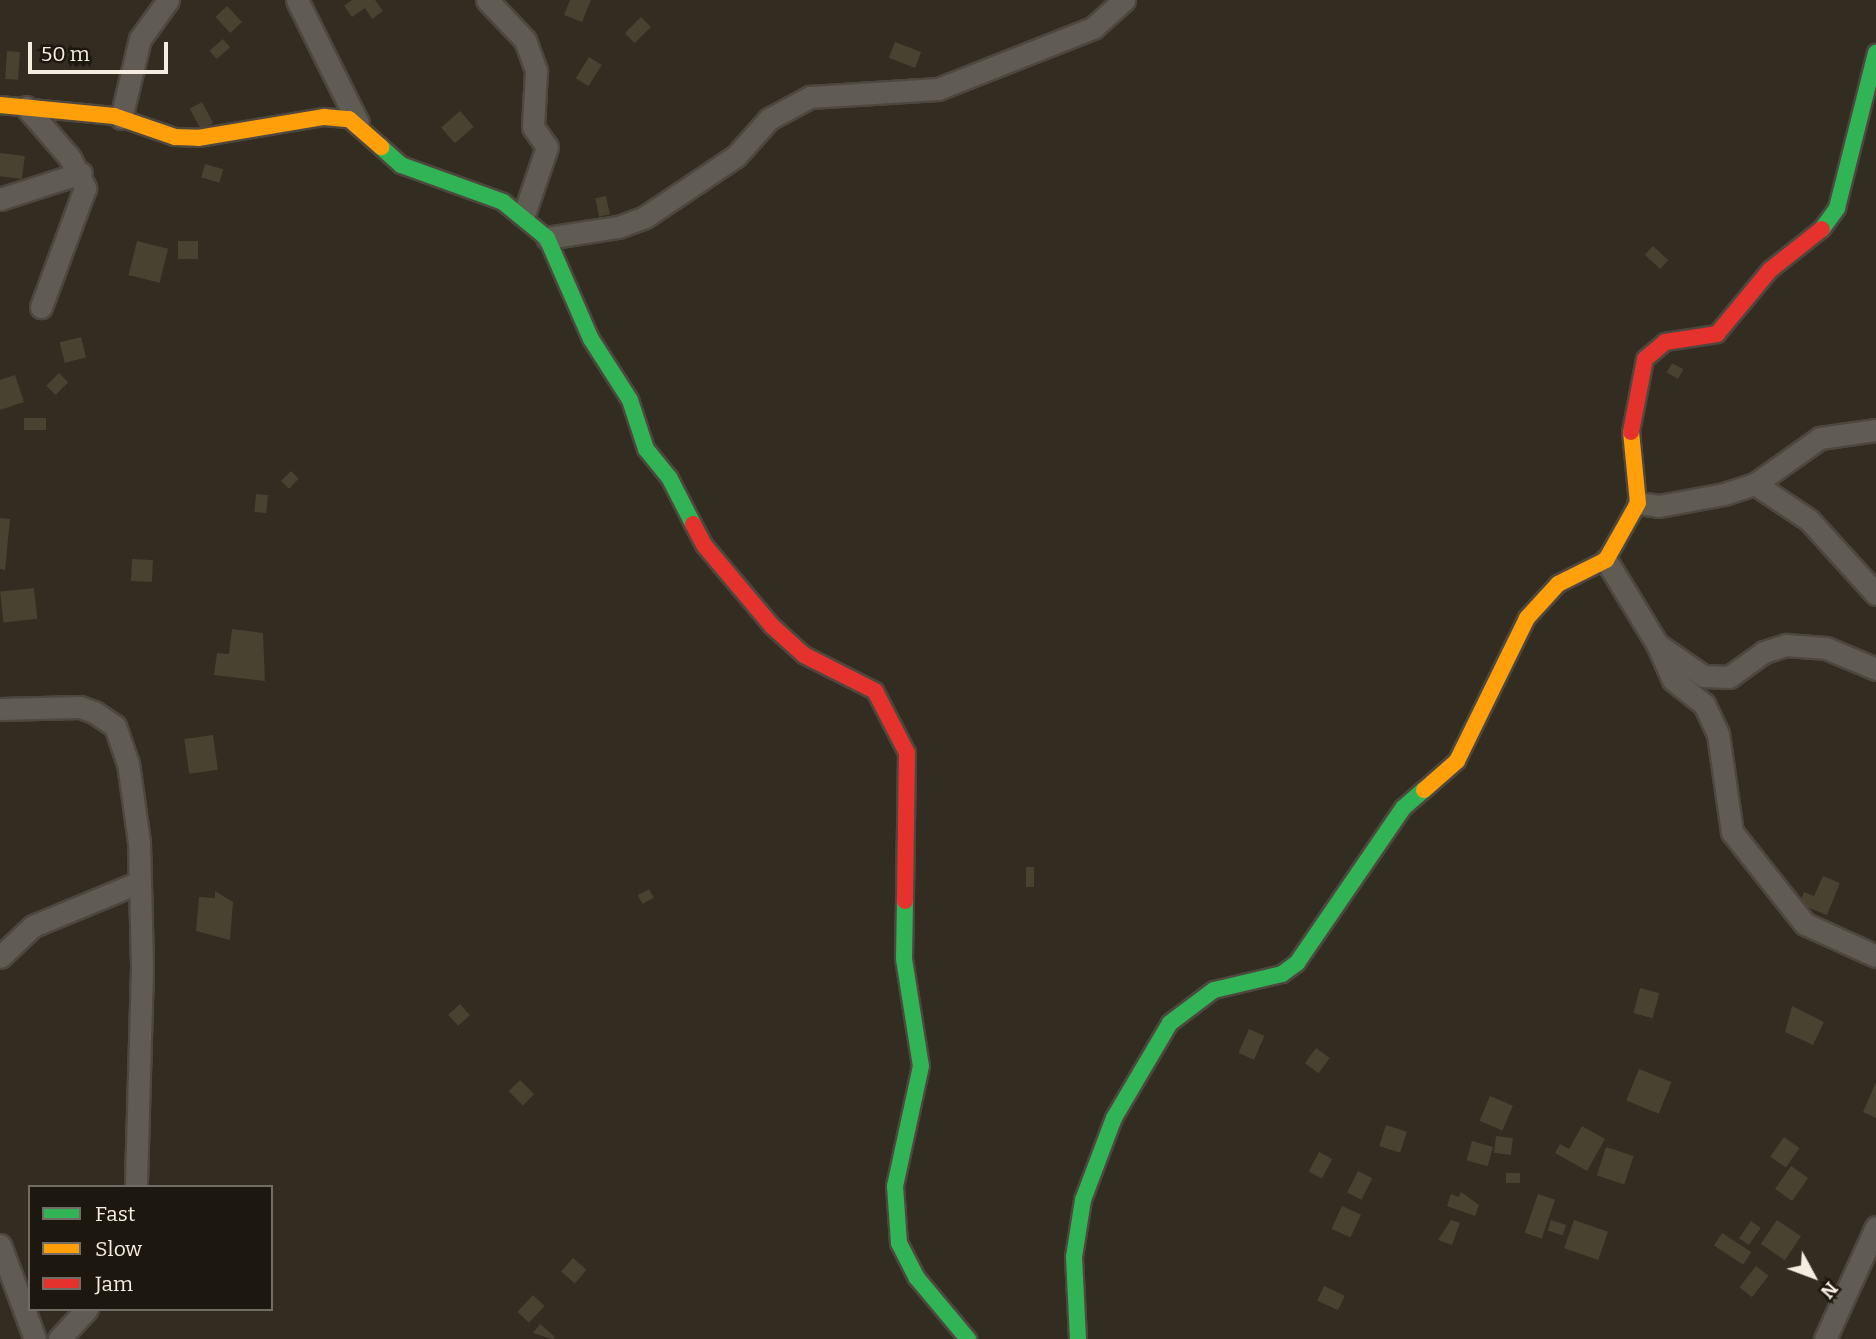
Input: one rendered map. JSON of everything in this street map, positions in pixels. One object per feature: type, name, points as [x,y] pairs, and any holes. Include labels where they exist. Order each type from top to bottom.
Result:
[{"type":"street","points":[[121,118],[140,39],[168,0]]},
{"type":"street","points":[[297,0],[358,123],[413,172],[463,186],[524,214],[547,237],[591,339],[630,400],[646,449],[669,477],[704,545],[763,617],[804,655],[875,691],[907,753],[904,958],[922,1066],[895,1186],[895,1213],[899,1242],[912,1271],[968,1339]]},
{"type":"street","points":[[487,0],[524,40],[536,71],[533,127],[547,147],[524,214]]},
{"type":"street","points":[[547,237],[618,227],[645,217],[736,156],[769,119],[810,97],[938,89],[1093,28],[1124,0]]},
{"type":"street","points":[[1078,1339],[1074,1257],[1083,1200],[1114,1118],[1170,1023],[1214,990],[1282,974],[1297,963],[1403,808],[1457,761],[1527,618],[1558,584],[1606,560],[1638,503],[1632,433],[1645,359],[1665,342],[1717,334],[1770,270],[1819,233],[1837,208],[1876,53]]},
{"type":"street","points":[[0,105],[121,118],[175,137],[198,138],[324,117],[358,123]]},
{"type":"street","points":[[26,107],[81,173],[85,188],[41,307]]},
{"type":"street","points":[[0,199],[81,173]]},
{"type":"street","points":[[1638,503],[1694,502],[1755,484],[1820,438],[1876,430]]},
{"type":"street","points":[[1755,484],[1809,520],[1876,594]]},
{"type":"street","points":[[1606,560],[1657,644],[1673,680],[1704,704],[1714,725],[1732,832],[1805,924],[1876,956]]},
{"type":"street","points":[[1657,644],[1681,664],[1718,680],[1786,645],[1826,648],[1876,669]]},
{"type":"street","points":[[0,709],[80,707],[115,726],[135,793],[140,882],[136,1185]]},
{"type":"street","points":[[0,957],[33,926],[140,882]]},
{"type":"street","points":[[1825,1339],[1876,1227]]},
{"type":"street","points":[[0,1245],[35,1339]]},
{"type":"street","points":[[59,1339],[85,1311]]},
{"type":"building","points":[[352,0],[375,0],[383,11],[372,19],[365,8],[352,17],[344,6]]},
{"type":"building","points":[[570,0],[591,0],[582,22],[564,15]]},
{"type":"building","points":[[227,6],[242,22],[230,33],[215,17]]},
{"type":"building","points":[[641,17],[651,27],[635,43],[625,33]]},
{"type":"building","points":[[223,39],[230,47],[217,59],[209,51]]},
{"type":"building","points":[[895,42],[921,52],[915,68],[889,58]]},
{"type":"building","points":[[7,51],[20,52],[18,80],[5,79]]},
{"type":"building","points":[[589,57],[602,65],[588,86],[576,78]]},
{"type":"building","points":[[202,102],[213,123],[201,130],[190,109]]},
{"type":"building","points":[[460,111],[474,127],[455,143],[441,127]]},
{"type":"building","points":[[0,153],[25,156],[22,179],[0,176]]},
{"type":"building","points":[[205,164],[223,169],[219,183],[201,177]]},
{"type":"building","points":[[606,196],[610,215],[599,217],[595,198]]},
{"type":"building","points":[[137,241],[168,249],[160,283],[129,275]]},
{"type":"building","points":[[178,241],[198,241],[198,259],[178,259]]},
{"type":"building","points":[[1653,246],[1668,260],[1660,269],[1645,255]]},
{"type":"building","points":[[81,337],[86,357],[65,363],[60,342]]},
{"type":"building","points":[[1672,363],[1683,369],[1678,379],[1667,373]]},
{"type":"building","points":[[59,373],[68,382],[55,395],[46,386]]},
{"type":"building","points":[[15,375],[24,402],[0,410],[0,380]]},
{"type":"building","points":[[24,418],[46,418],[46,430],[24,430]]},
{"type":"building","points":[[291,471],[299,479],[289,489],[281,481]]},
{"type":"building","points":[[256,494],[268,495],[266,513],[254,512]]},
{"type":"building","points":[[0,518],[10,519],[5,570],[0,569]]},
{"type":"building","points":[[132,559],[153,560],[152,582],[131,581]]},
{"type":"building","points":[[34,588],[37,619],[3,622],[0,592]]},
{"type":"building","points":[[232,629],[263,633],[265,681],[214,675],[217,653],[229,654]]},
{"type":"building","points":[[213,735],[218,770],[189,774],[184,739]]},
{"type":"building","points":[[1026,867],[1034,867],[1034,887],[1026,887]]},
{"type":"building","points":[[1823,876],[1840,883],[1827,915],[1799,904],[1804,892],[1814,896]]},
{"type":"building","points":[[649,889],[654,898],[642,904],[638,895]]},
{"type":"building","points":[[215,891],[233,902],[230,940],[196,931],[199,897],[215,898]]},
{"type":"building","points":[[1640,988],[1659,993],[1653,1018],[1633,1013]]},
{"type":"building","points":[[460,1004],[470,1015],[458,1026],[448,1015]]},
{"type":"building","points":[[1792,1006],[1824,1022],[1813,1045],[1785,1032]]},
{"type":"building","points":[[1249,1029],[1265,1036],[1254,1060],[1238,1053]]},
{"type":"building","points":[[1316,1048],[1330,1058],[1319,1073],[1305,1063]]},
{"type":"building","points":[[1639,1069],[1671,1082],[1659,1114],[1626,1101]]},
{"type":"building","points":[[520,1080],[534,1094],[523,1105],[509,1091]]},
{"type":"building","points":[[1876,1082],[1876,1118],[1863,1112]]},
{"type":"building","points":[[1490,1096],[1513,1106],[1502,1131],[1479,1121]]},
{"type":"building","points":[[1386,1125],[1407,1132],[1400,1153],[1379,1146]]},
{"type":"building","points":[[1582,1126],[1605,1139],[1587,1171],[1555,1153],[1560,1144],[1569,1149]]},
{"type":"building","points":[[1496,1136],[1513,1138],[1511,1155],[1494,1153]]},
{"type":"building","points":[[1784,1137],[1800,1148],[1786,1168],[1770,1157]]},
{"type":"building","points":[[1472,1141],[1493,1147],[1488,1166],[1466,1160]]},
{"type":"building","points":[[1606,1147],[1634,1156],[1624,1184],[1597,1176]]},
{"type":"building","points":[[1319,1152],[1332,1159],[1322,1178],[1309,1171]]},
{"type":"building","points":[[1791,1166],[1808,1178],[1792,1201],[1775,1189]]},
{"type":"building","points":[[1358,1171],[1372,1178],[1361,1200],[1347,1192]]},
{"type":"building","points":[[1506,1173],[1520,1173],[1520,1183],[1506,1183]]},
{"type":"building","points":[[1461,1192],[1479,1205],[1475,1216],[1447,1206],[1451,1194],[1459,1197]]},
{"type":"building","points":[[1538,1194],[1555,1200],[1542,1239],[1525,1233]]},
{"type":"building","points":[[1342,1206],[1361,1215],[1350,1238],[1331,1229]]},
{"type":"building","points":[[1451,1220],[1460,1223],[1452,1245],[1438,1240]]},
{"type":"building","points":[[1551,1220],[1566,1225],[1563,1235],[1548,1230]]},
{"type":"building","points":[[1574,1220],[1608,1232],[1598,1260],[1564,1248]]},
{"type":"building","points":[[1777,1220],[1801,1236],[1785,1260],[1761,1244]]},
{"type":"building","points":[[1751,1221],[1761,1228],[1749,1245],[1739,1238]]},
{"type":"building","points":[[1722,1233],[1751,1252],[1743,1265],[1714,1246]]},
{"type":"building","points":[[573,1258],[587,1270],[575,1283],[561,1272]]},
{"type":"building","points":[[1756,1266],[1769,1276],[1752,1297],[1739,1287]]},
{"type":"building","points":[[1324,1286],[1345,1296],[1338,1310],[1317,1301]]},
{"type":"building","points":[[533,1295],[545,1306],[529,1323],[517,1312]]},
{"type":"building","points":[[540,1324],[555,1337],[553,1339],[533,1333]]},
{"type":"traffic: fast","points":[[1822,229],[1837,208],[1876,53]]},
{"type":"traffic: fast","points":[[381,147],[401,165],[503,202],[547,238],[591,339],[630,400],[646,449],[669,477],[693,524]]},
{"type":"traffic: fast","points":[[1078,1339],[1074,1257],[1083,1200],[1114,1118],[1170,1023],[1214,990],[1282,974],[1297,963],[1403,808],[1424,790]]},
{"type":"traffic: fast","points":[[905,901],[904,959],[921,1066],[895,1186],[899,1243],[917,1278],[968,1339]]},
{"type":"traffic: slow","points":[[0,105],[114,116],[175,137],[198,138],[324,117],[349,119],[381,147]]},
{"type":"traffic: slow","points":[[1424,790],[1457,761],[1527,618],[1558,584],[1606,560],[1638,503],[1631,432]]},
{"type":"traffic: jam","points":[[1631,432],[1645,359],[1665,342],[1717,334],[1770,270],[1822,229]]},
{"type":"traffic: jam","points":[[693,524],[704,545],[772,626],[804,655],[875,691],[907,753],[905,901]]}]
